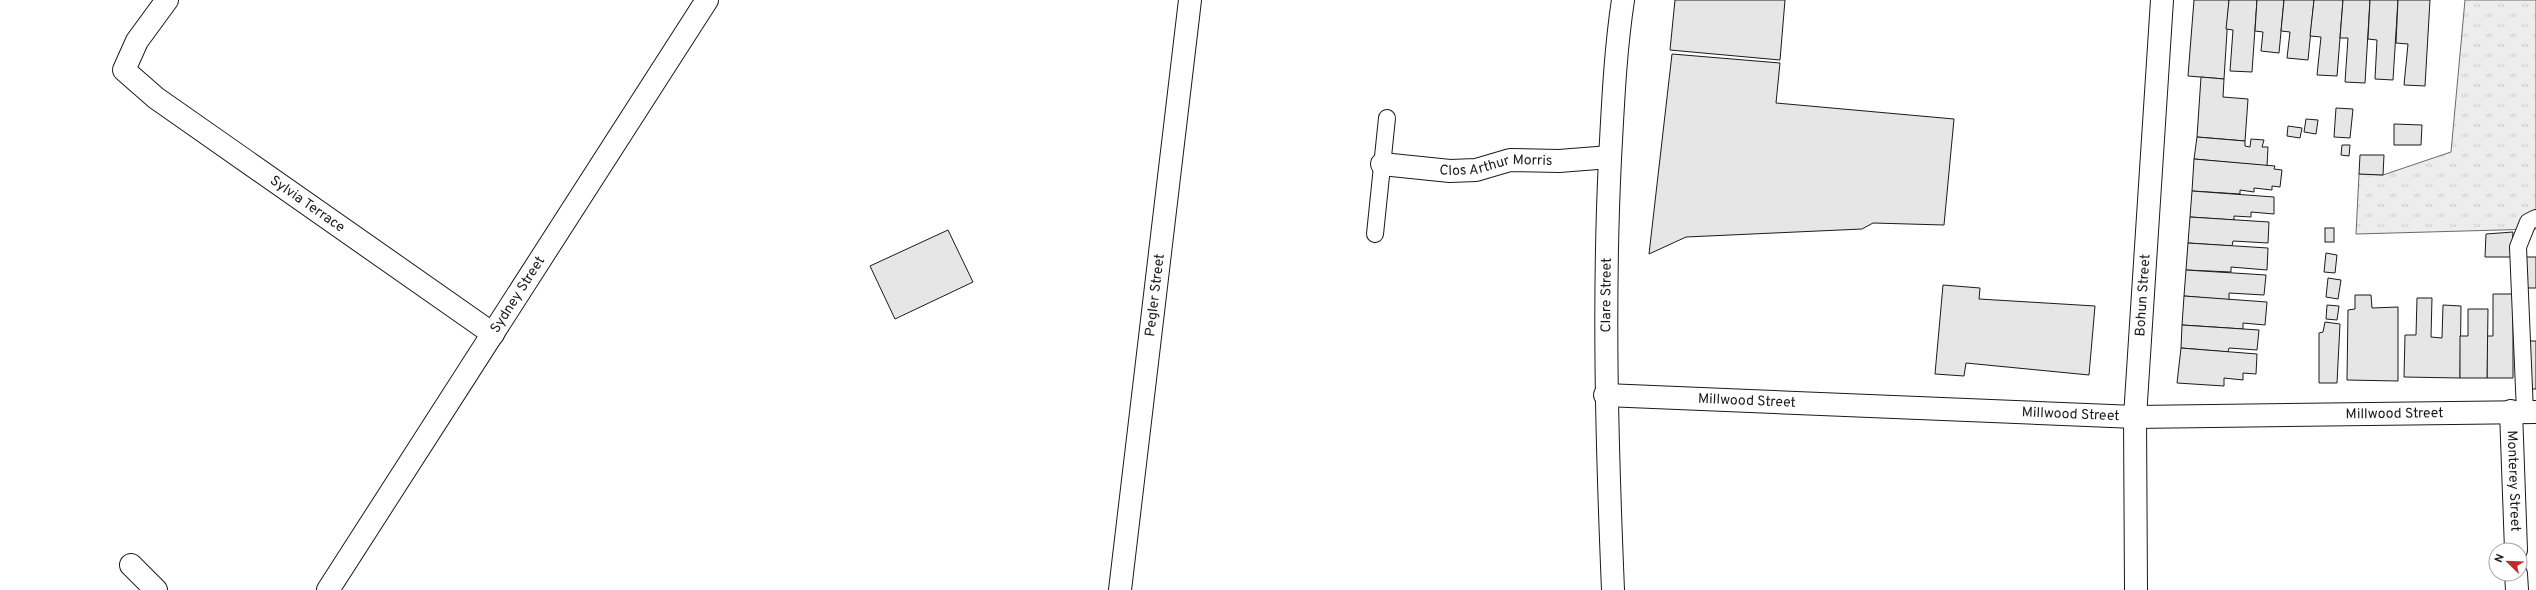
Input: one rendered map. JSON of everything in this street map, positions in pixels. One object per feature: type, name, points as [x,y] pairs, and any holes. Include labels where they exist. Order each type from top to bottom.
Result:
[{"type":"street","name":"Sylvia Terrace","points":[[167,0],[137,41],[124,70],[156,98],[493,334]]},
{"type":"street","name":"Sydney Street","points":[[328,590],[707,0]]},
{"type":"street","name":"Pegler Street","points":[[1120,590],[1190,0]]},
{"type":"street","name":"Clare Street","points":[[1613,590],[1605,395],[1610,157],[1615,48],[1623,0]]},
{"type":"street","name":"Bohun Street","points":[[2136,590],[2134,417],[2162,0]]},
{"type":"street","name":"Clos Arthur Morris","points":[[1382,164],[1450,171],[1476,170],[1510,160],[1558,160],[1610,157]]},
{"type":"street","name":"Millwood Street","points":[[1605,395],[2134,417],[2524,411]]},
{"type":"street","name":"Monterey Street","points":[[2516,542],[2524,411]]},
{"type":"street","points":[[131,565],[156,590]]},
{"type":"lane","points":[[1375,234],[1387,118]]},
{"type":"lane","points":[[2524,411],[2518,247],[2528,222],[2536,218]]},
{"type":"green space","points":[[2465,0],[2536,0],[2536,229],[2356,234],[2359,174],[2383,175],[2451,152]]},
{"type":"building","points":[[1675,0],[1785,0],[1780,60],[1670,50]]},
{"type":"building","points":[[2194,0],[2229,0],[2224,79],[2188,76]]},
{"type":"building","points":[[2229,0],[2257,0],[2252,72],[2230,71],[2233,30],[2226,29]]},
{"type":"building","points":[[2257,0],[2284,0],[2279,53],[2261,51],[2263,32],[2255,31]]},
{"type":"building","points":[[2284,0],[2314,0],[2308,60],[2287,58],[2290,32],[2281,31]]},
{"type":"building","points":[[2314,0],[2343,0],[2337,76],[2317,75],[2321,37],[2310,36]]},
{"type":"building","points":[[2343,0],[2370,0],[2365,83],[2345,82],[2348,38],[2340,38]]},
{"type":"building","points":[[2370,0],[2398,0],[2393,80],[2375,79],[2377,40],[2368,39]]},
{"type":"building","points":[[2398,0],[2430,0],[2425,86],[2404,85],[2408,44],[2396,43]]},
{"type":"building","points":[[1672,54],[1780,63],[1776,103],[1954,119],[1944,225],[1873,223],[1862,229],[1686,237],[1649,254]]},
{"type":"building","points":[[2201,77],[2224,79],[2223,97],[2248,99],[2245,141],[2197,137]]},
{"type":"building","points":[[2336,108],[2353,109],[2350,138],[2334,137]]},
{"type":"building","points":[[2306,119],[2318,120],[2316,134],[2304,132]]},
{"type":"building","points":[[2394,124],[2422,125],[2421,145],[2394,145]]},
{"type":"building","points":[[2288,126],[2302,128],[2300,138],[2287,136]]},
{"type":"building","points":[[2197,137],[2245,141],[2245,146],[2250,147],[2251,139],[2264,140],[2262,147],[2268,147],[2267,166],[2194,159]]},
{"type":"building","points":[[2342,145],[2350,145],[2349,156],[2341,155]]},
{"type":"building","points":[[2360,155],[2384,155],[2383,175],[2359,174]]},
{"type":"building","points":[[2194,159],[2275,166],[2274,169],[2282,170],[2280,187],[2272,186],[2272,190],[2254,188],[2254,192],[2240,190],[2240,194],[2192,191]]},
{"type":"building","points":[[2192,191],[2274,197],[2274,214],[2251,212],[2251,217],[2234,216],[2234,220],[2190,217]]},
{"type":"building","points":[[2190,217],[2269,222],[2268,243],[2233,241],[2232,246],[2188,243]]},
{"type":"building","points":[[2325,228],[2334,228],[2334,242],[2325,242]]},
{"type":"building","points":[[948,230],[973,282],[895,319],[870,266]]},
{"type":"building","points":[[2513,232],[2511,257],[2485,257],[2486,234]]},
{"type":"building","points":[[2188,243],[2268,248],[2267,270],[2231,267],[2231,272],[2186,270]]},
{"type":"building","points":[[2326,253],[2337,255],[2335,273],[2324,272]]},
{"type":"building","points":[[2526,257],[2536,257],[2536,288],[2526,288]]},
{"type":"building","points":[[2186,270],[2266,275],[2264,295],[2229,293],[2229,300],[2184,296]]},
{"type":"building","points":[[2328,278],[2341,280],[2338,299],[2326,297]]},
{"type":"building","points":[[1943,285],[1980,288],[1979,299],[2095,306],[2089,375],[1966,363],[1964,376],[1935,374]]},
{"type":"building","points":[[2493,294],[2513,294],[2513,378],[2487,378],[2487,336],[2493,336]]},
{"type":"building","points":[[2355,295],[2371,295],[2372,308],[2398,307],[2398,381],[2347,380],[2348,310],[2355,309]]},
{"type":"building","points":[[2184,296],[2267,302],[2265,325],[2243,323],[2243,329],[2182,325]]},
{"type":"building","points":[[2417,298],[2432,298],[2431,337],[2442,338],[2443,305],[2461,306],[2460,378],[2404,377],[2405,335],[2416,335]]},
{"type":"building","points":[[2327,305],[2339,306],[2337,320],[2326,319]]},
{"type":"building","points":[[2468,309],[2488,309],[2487,378],[2460,378],[2460,336],[2468,336]]},
{"type":"building","points":[[2325,322],[2340,324],[2337,383],[2319,383],[2319,333],[2323,332]]},
{"type":"building","points":[[2182,325],[2259,330],[2257,350],[2229,348],[2228,352],[2181,348]]},
{"type":"building","points":[[2530,341],[2536,341],[2536,389],[2531,389]]},
{"type":"building","points":[[2181,348],[2257,354],[2256,374],[2243,373],[2243,380],[2224,378],[2224,386],[2177,383]]}]
